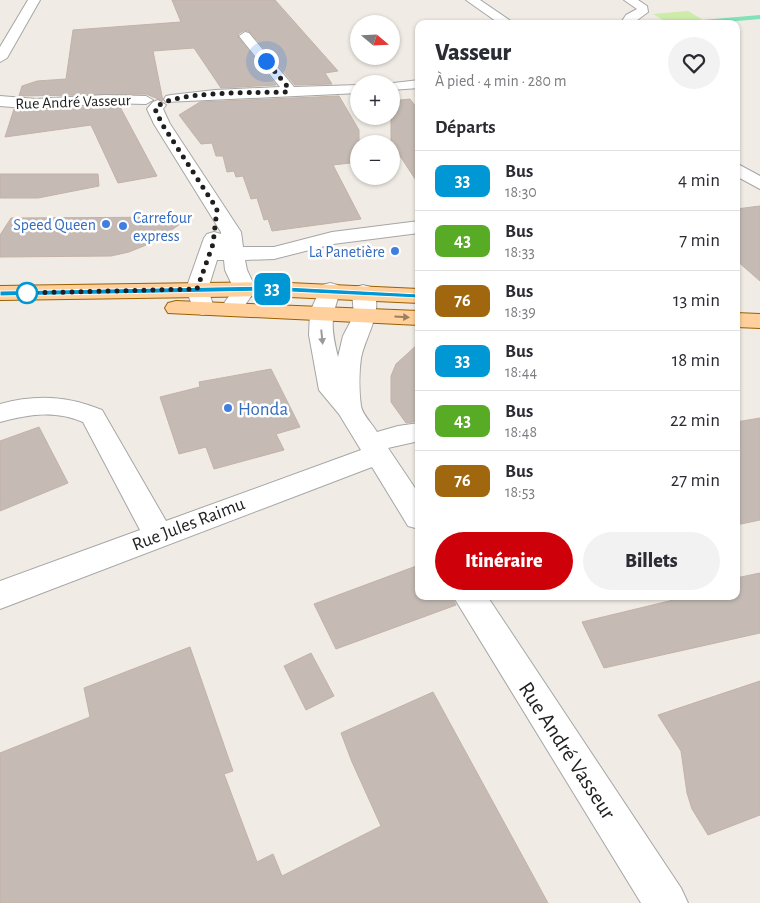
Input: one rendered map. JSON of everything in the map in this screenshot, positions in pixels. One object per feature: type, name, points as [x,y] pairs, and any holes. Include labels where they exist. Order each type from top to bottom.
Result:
[{"type":"main road","points":[[0,306],[200,298],[245,289],[330,290],[364,303],[415,317]]},
{"type":"main road","points":[[0,293],[200,298],[231,309],[321,312],[364,303],[415,297]]},
{"type":"main road","points":[[740,320],[760,321]]},
{"type":"main road","points":[[740,333],[760,335]]},
{"type":"street","points":[[0,58],[34,0]]},
{"type":"street","points":[[472,0],[504,20]]},
{"type":"street","points":[[629,20],[642,12],[642,8],[630,0]]},
{"type":"street","points":[[245,36],[287,86],[287,92]]},
{"type":"street","points":[[400,85],[415,84]]},
{"type":"street","points":[[158,101],[215,94],[350,89]]},
{"type":"street","name":"Rue André Vasseur","points":[[0,102],[36,104],[105,100],[158,101],[155,109],[162,124],[231,232],[236,270],[245,289]]},
{"type":"street","points":[[740,170],[760,168]]},
{"type":"street","points":[[740,171],[760,184]]},
{"type":"street","points":[[200,298],[209,254],[213,244],[217,209]]},
{"type":"street","points":[[209,254],[274,253],[332,238],[415,228]]},
{"type":"street","points":[[231,309],[245,289]]},
{"type":"street","points":[[330,290],[321,312],[321,335],[332,390],[348,408],[415,512]]},
{"type":"street","points":[[348,408],[349,360],[364,303]]},
{"type":"street","points":[[0,413],[37,404],[78,409],[94,416],[158,534]]},
{"type":"street","name":"Rue Jules Raimu","points":[[0,595],[375,449],[398,435],[415,433]]},
{"type":"street","name":"Rue André Vasseur","points":[[472,600],[666,903]]},
{"type":"green space","points":[[688,11],[703,20],[663,20],[653,14]]},
{"type":"green space","points":[[760,15],[760,19],[740,21],[702,20]]},
{"type":"building","points":[[172,0],[275,0],[338,71],[325,73],[332,84],[295,85],[250,32],[245,30],[238,34],[238,37],[276,85],[221,88],[194,48],[153,51],[163,101],[146,94],[19,96],[22,86],[37,81],[66,79],[73,30],[181,22]]},
{"type":"building","points":[[339,96],[350,115],[350,125],[356,125],[359,135],[350,135],[350,163],[333,165],[361,219],[272,231],[268,219],[264,220],[257,198],[251,199],[243,176],[236,177],[234,171],[227,172],[223,156],[216,156],[212,143],[201,144],[179,115],[200,102]]},
{"type":"building","points":[[410,99],[415,106],[415,179],[400,156],[400,135],[391,135],[391,125],[400,125],[400,100]]},
{"type":"building","points":[[119,105],[157,176],[118,183],[91,125],[5,137],[14,109],[36,111]]},
{"type":"building","points":[[0,174],[98,174],[99,186],[38,198],[0,198]]},
{"type":"building","points":[[760,206],[760,281],[740,264],[740,208]]},
{"type":"building","points":[[190,217],[156,241],[129,252],[111,256],[0,257],[0,235],[11,218]]},
{"type":"building","points":[[415,347],[415,422],[406,423],[391,402],[391,376],[396,364]]},
{"type":"building","points":[[271,369],[300,427],[276,434],[284,450],[214,469],[206,447],[179,454],[160,397],[200,387],[199,382]]},
{"type":"building","points":[[760,418],[760,520],[740,524],[740,421]]},
{"type":"building","points":[[39,427],[68,483],[0,511],[0,441]]},
{"type":"building","points":[[415,566],[415,600],[453,600],[456,605],[336,649],[314,604]]},
{"type":"building","points":[[760,573],[760,633],[604,668],[582,622],[673,600],[740,600],[740,577]]},
{"type":"building","points":[[190,647],[233,771],[224,774],[257,862],[273,854],[282,876],[381,826],[341,733],[433,692],[548,903],[0,903],[0,753],[90,717],[84,688]]},
{"type":"building","points":[[311,653],[334,696],[306,710],[284,666]]},
{"type":"building","points":[[760,681],[760,815],[708,835],[692,809],[687,793],[681,751],[658,715]]},
{"type":"bus line","name":"33","points":[[0,293],[268,289],[330,290],[415,296]]},
{"type":"place","name":"Speed Queen","points":[[106,224]]},
{"type":"place","name":"Carrefour express","points":[[123,226]]},
{"type":"place","name":"La Panetière","points":[[395,251]]},
{"type":"place","name":"Honda","points":[[228,408]]},
{"type":"route","points":[[27,293],[197,289],[202,270],[213,244],[217,209],[162,124],[155,109],[158,105],[169,102],[171,99],[187,96],[287,92],[287,86],[266,61]]}]
